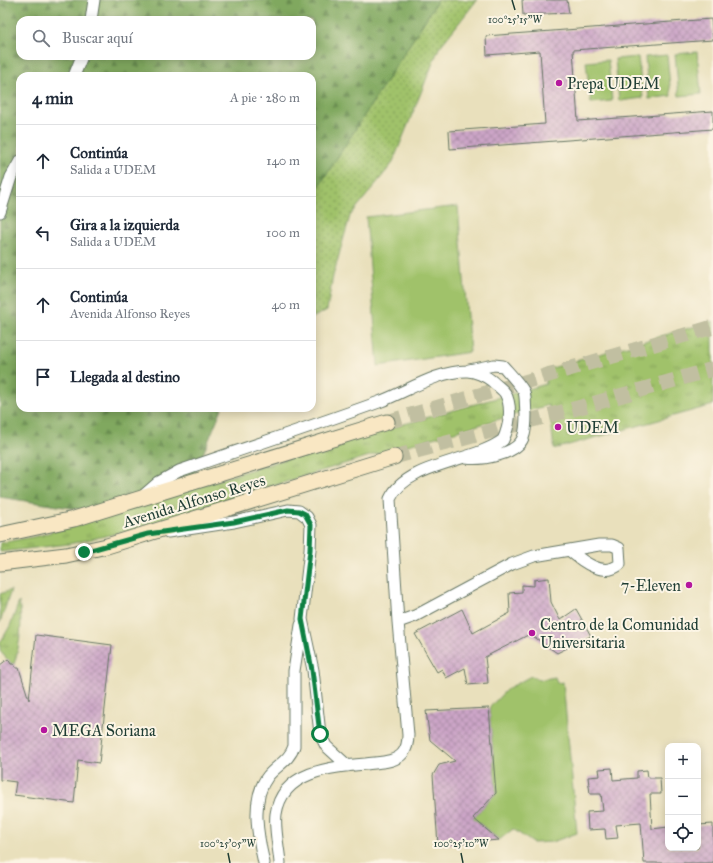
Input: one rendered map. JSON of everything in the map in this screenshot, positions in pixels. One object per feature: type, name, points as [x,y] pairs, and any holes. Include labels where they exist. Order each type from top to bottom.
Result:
[{"type":"main road","name":"Avenida Alfonso Reyes","points":[[0,535],[74,519],[387,422]]},
{"type":"main road","name":"Avenida Alfonso Reyes","points":[[0,563],[84,552],[148,534],[394,457]]},
{"type":"street","points":[[91,16],[94,0]]},
{"type":"street","points":[[76,72],[80,60]]},
{"type":"street","points":[[0,212],[11,176],[16,168]]},
{"type":"street","points":[[142,497],[159,482],[179,471],[342,415],[427,381],[494,365],[503,366],[524,393],[526,424],[523,439],[517,446],[504,454],[477,460],[463,458]]},
{"type":"street","points":[[280,863],[276,816],[279,802],[288,787],[298,779],[316,772],[348,766],[386,762],[403,753],[407,745],[408,735],[398,622],[390,499],[394,490],[414,476],[463,458],[504,440],[509,428],[508,406],[505,393],[486,376],[468,371]]},
{"type":"street","points":[[148,534],[234,522],[288,510],[299,511],[305,514],[311,525],[310,550],[302,619],[294,671],[294,746],[292,755],[267,777],[259,800],[259,839],[264,863]]},
{"type":"street","points":[[398,622],[415,616],[512,564],[546,553],[569,550]]},
{"type":"street","points":[[302,619],[312,670],[320,734],[326,746],[348,766]]},
{"type":"green space","points":[[0,0],[438,0],[316,191],[316,72],[16,72],[16,412],[220,412],[174,524],[0,497]]},
{"type":"green space","points":[[438,0],[477,0],[439,48],[392,164],[350,216],[333,276],[327,310],[316,316],[316,191]]},
{"type":"green space","points":[[697,52],[701,94],[679,96],[675,54]]},
{"type":"green space","points":[[667,55],[671,96],[649,99],[645,57]]},
{"type":"green space","points":[[638,57],[643,98],[619,101],[615,59]]},
{"type":"green space","points":[[608,60],[612,101],[591,103],[586,62]]},
{"type":"green space","points":[[458,206],[470,352],[378,366],[366,217]]},
{"type":"green space","points":[[713,321],[713,405],[554,449],[549,405],[366,457],[132,530],[69,544],[0,552],[0,543],[38,536],[337,443],[546,384],[545,370]]},
{"type":"green space","points":[[11,590],[0,623],[0,594]]},
{"type":"green space","points":[[19,602],[21,625],[18,649],[14,664],[11,664],[0,651],[0,643],[10,626]]},
{"type":"green space","points":[[531,676],[539,680],[555,677],[557,683],[563,682],[577,833],[552,842],[533,843],[513,829],[499,840],[473,818],[496,793],[489,708],[507,689]]},
{"type":"building","points":[[522,0],[567,0],[569,13],[523,15]]},
{"type":"building","name":"Prepa UDEM","points":[[711,19],[713,40],[573,50],[578,121],[713,111],[713,129],[450,149],[449,131],[545,124],[540,51],[487,55],[486,36]]},
{"type":"building","name":"Centro de la Comunidad Universitaria","points":[[549,578],[551,602],[560,620],[576,609],[591,636],[557,653],[530,634],[485,657],[488,683],[468,685],[465,668],[446,678],[442,669],[437,672],[415,634],[462,609],[473,633],[510,613],[509,593],[522,592],[522,585],[534,586],[534,580]]},
{"type":"building","points":[[36,635],[112,645],[99,763],[78,760],[74,803],[14,795],[16,782],[0,780],[0,665],[8,659],[11,664],[14,664],[16,668],[19,668],[29,700]]},
{"type":"building","points":[[489,708],[496,793],[473,818],[499,840],[438,845],[433,775],[439,765],[455,761],[430,740],[426,711]]},
{"type":"building","points":[[612,768],[613,780],[637,778],[637,771],[647,770],[648,778],[660,778],[661,794],[650,794],[652,829],[665,827],[665,851],[701,851],[701,825],[713,824],[713,863],[644,863],[641,823],[616,825],[618,838],[606,839],[605,829],[588,830],[587,812],[603,811],[601,794],[590,794],[588,777],[600,776],[599,769]]},
{"type":"tunnel","points":[[387,422],[713,327]]},
{"type":"tunnel","points":[[394,457],[592,404],[713,369]]},
{"type":"place","name":"Prepa UDEM","points":[[559,83]]},
{"type":"place","name":"UDEM","points":[[558,427]]},
{"type":"place","name":"7-Eleven","points":[[689,585]]},
{"type":"place","name":"Centro de la Comunidad Universitaria","points":[[532,633]]},
{"type":"place","name":"MEGA Soriana","points":[[44,730]]},
{"type":"route","points":[[84,552],[148,534],[202,528],[256,518],[288,510],[299,511],[305,514],[311,525],[310,550],[302,619],[312,670],[320,734]]}]
